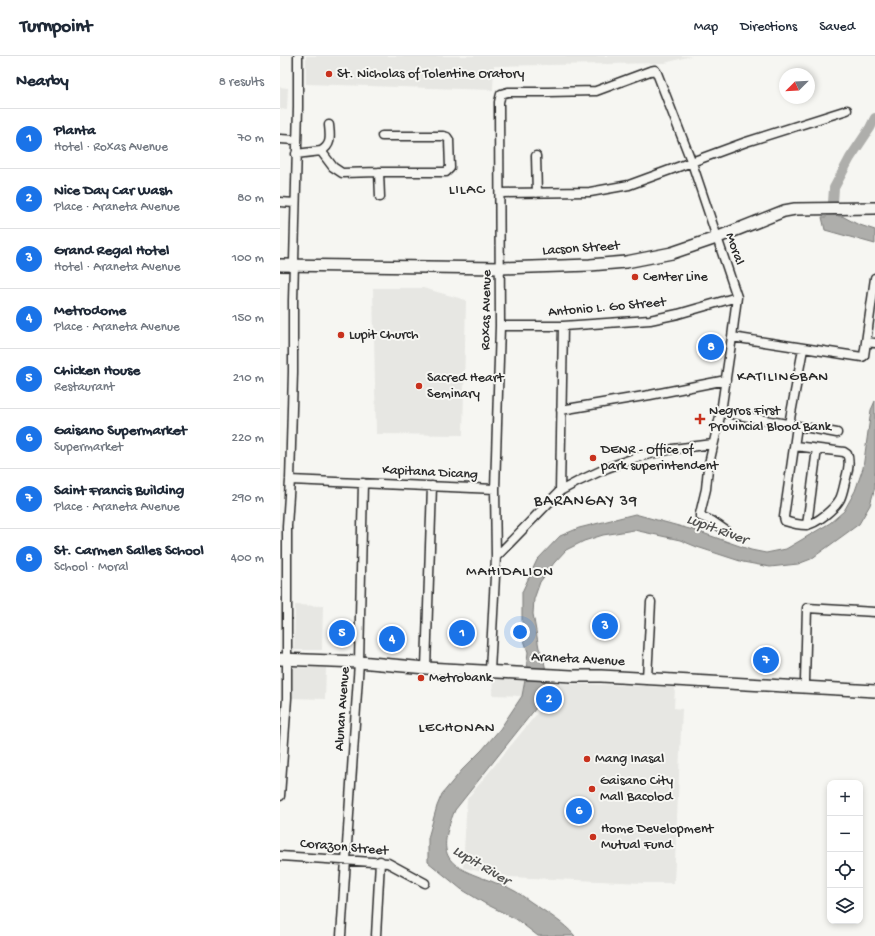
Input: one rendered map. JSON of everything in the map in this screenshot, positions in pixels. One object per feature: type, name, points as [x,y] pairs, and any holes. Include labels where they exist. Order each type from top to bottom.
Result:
[{"type":"main road","name":"Lacson Street","points":[[280,265],[501,268],[590,265],[626,262],[672,253],[716,238],[784,211],[875,208]]},
{"type":"main road","name":"Araneta Avenue","points":[[283,659],[359,662],[426,668],[875,690]]},
{"type":"main road","points":[[793,686],[805,681],[875,684]]},
{"type":"main road","points":[[793,686],[809,693],[875,698]]},
{"type":"street","points":[[280,796],[287,698],[283,659],[284,563],[290,480],[298,56]]},
{"type":"street","name":"Roxas Avenue","points":[[490,671],[496,557],[495,489],[501,268],[499,102],[501,94],[508,92],[596,91],[655,70]]},
{"type":"street","name":"Moral","points":[[655,70],[692,163],[737,297],[721,412],[713,444],[700,516],[712,521],[725,530]]},
{"type":"street","points":[[500,193],[590,192],[614,189],[644,181],[746,142],[847,110]]},
{"type":"street","points":[[296,154],[322,152],[327,147],[330,140],[329,125]]},
{"type":"street","points":[[322,152],[333,167],[342,173],[446,172],[450,168],[449,140],[447,137],[382,136]]},
{"type":"street","points":[[280,139],[296,140]]},
{"type":"street","points":[[536,156],[537,193]]},
{"type":"street","points":[[379,172],[380,197]]},
{"type":"street","points":[[280,202],[295,203]]},
{"type":"street","points":[[732,337],[862,357],[871,343],[875,278]]},
{"type":"street","name":"Antonio L. Go Street","points":[[500,326],[563,326],[662,318],[737,297]]},
{"type":"street","points":[[560,491],[563,326]]},
{"type":"street","points":[[795,446],[847,454],[848,457],[847,474],[840,499],[832,510],[807,525],[785,521],[784,517],[795,446],[793,425],[803,349]]},
{"type":"street","points":[[561,410],[726,380]]},
{"type":"street","points":[[721,412],[837,433]]},
{"type":"street","points":[[496,557],[560,491],[593,474],[637,458],[673,449],[713,444]]},
{"type":"street","points":[[807,525],[817,449]]},
{"type":"street","name":"Kapitana Dicang","points":[[290,480],[495,489]]},
{"type":"street","name":"Alunan Avenue","points":[[341,936],[359,662],[363,483]]},
{"type":"street","points":[[426,668],[432,486]]},
{"type":"street","points":[[647,678],[651,602]]},
{"type":"street","points":[[805,681],[807,608],[875,612]]},
{"type":"street","name":"Corazon Street","points":[[280,856],[380,861],[394,865],[426,883]]},
{"type":"street","points":[[376,936],[380,861]]},
{"type":"shaded area","points":[[306,56],[691,56],[665,63],[494,66],[493,90],[306,84]]},
{"type":"shaded area","points":[[280,87],[288,88],[287,110],[280,109]]},
{"type":"shaded area","points":[[842,216],[857,224],[875,230],[875,244],[825,230],[822,217]]},
{"type":"shaded area","name":"Sacred Heart Seminary","points":[[373,288],[423,288],[466,300],[463,435],[376,434]]},
{"type":"shaded area","points":[[875,401],[875,487],[870,505],[859,524],[811,559],[798,564],[770,567],[743,562],[680,540],[634,530],[603,535],[584,541],[566,550],[540,582],[534,599],[533,614],[539,648],[543,656],[547,676],[536,708],[455,810],[446,839],[446,849],[449,858],[455,864],[476,876],[506,886],[516,892],[560,922],[575,936],[538,936],[516,919],[484,903],[461,889],[428,862],[428,838],[442,794],[500,729],[522,696],[528,652],[522,634],[522,592],[537,560],[560,536],[579,528],[635,514],[697,531],[751,550],[766,553],[786,549],[830,523],[844,511],[855,491],[863,468],[871,410]]},
{"type":"shaded area","points":[[295,605],[323,606],[322,650],[294,650]]},
{"type":"shaded area","points":[[291,667],[326,668],[325,699],[290,698]]},
{"type":"shaded area","points":[[493,677],[525,680],[522,696],[492,695]]},
{"type":"shaded area","points":[[554,683],[675,687],[674,708],[682,709],[674,883],[509,877],[463,868],[467,799],[540,710]]},
{"type":"waterway","name":"Lupit River","points":[[841,227],[832,217],[834,188],[850,158],[875,118]]},
{"type":"place","name":"St. Nicholas of Tolentine Oratory","points":[[329,74]]},
{"type":"place","name":"Center Line","points":[[635,277]]},
{"type":"place","name":"Lupit Church","points":[[341,335]]},
{"type":"place","name":"St. Carmen Salles School","points":[[711,347]]},
{"type":"place","name":"Sacred Heart Seminary","points":[[419,386]]},
{"type":"place","name":"Negros First Provincial Blood Bank","points":[[700,419]]},
{"type":"place","name":"DENR - Office of park superintendent","points":[[593,458]]},
{"type":"place","name":"Grand Regal Hotel","points":[[605,626]]},
{"type":"place","name":"Chicken House","points":[[342,633]]},
{"type":"place","name":"Planta","points":[[462,633]]},
{"type":"place","name":"Metrodome","points":[[392,639]]},
{"type":"place","name":"Saint Francis Building","points":[[766,660]]},
{"type":"place","name":"Metrobank","points":[[421,678]]},
{"type":"place","name":"Nice Day Car Wash","points":[[549,699]]},
{"type":"place","name":"Mang Inasal","points":[[587,759]]},
{"type":"place","name":"Gaisano City Mall Bacolod","points":[[592,789]]},
{"type":"place","name":"Gaisano Supermarket","points":[[579,811]]},
{"type":"place","name":"Home Development Mutual Fund","points":[[593,837]]},
{"type":"district","name":"LILAC","points":[[467,190]]},
{"type":"district","name":"KATILINGBAN","points":[[783,377]]},
{"type":"district","name":"BARANGAY 39","points":[[586,502]]},
{"type":"district","name":"MAHIDALION","points":[[510,572]]},
{"type":"district","name":"LECHONAN","points":[[457,728]]}]
